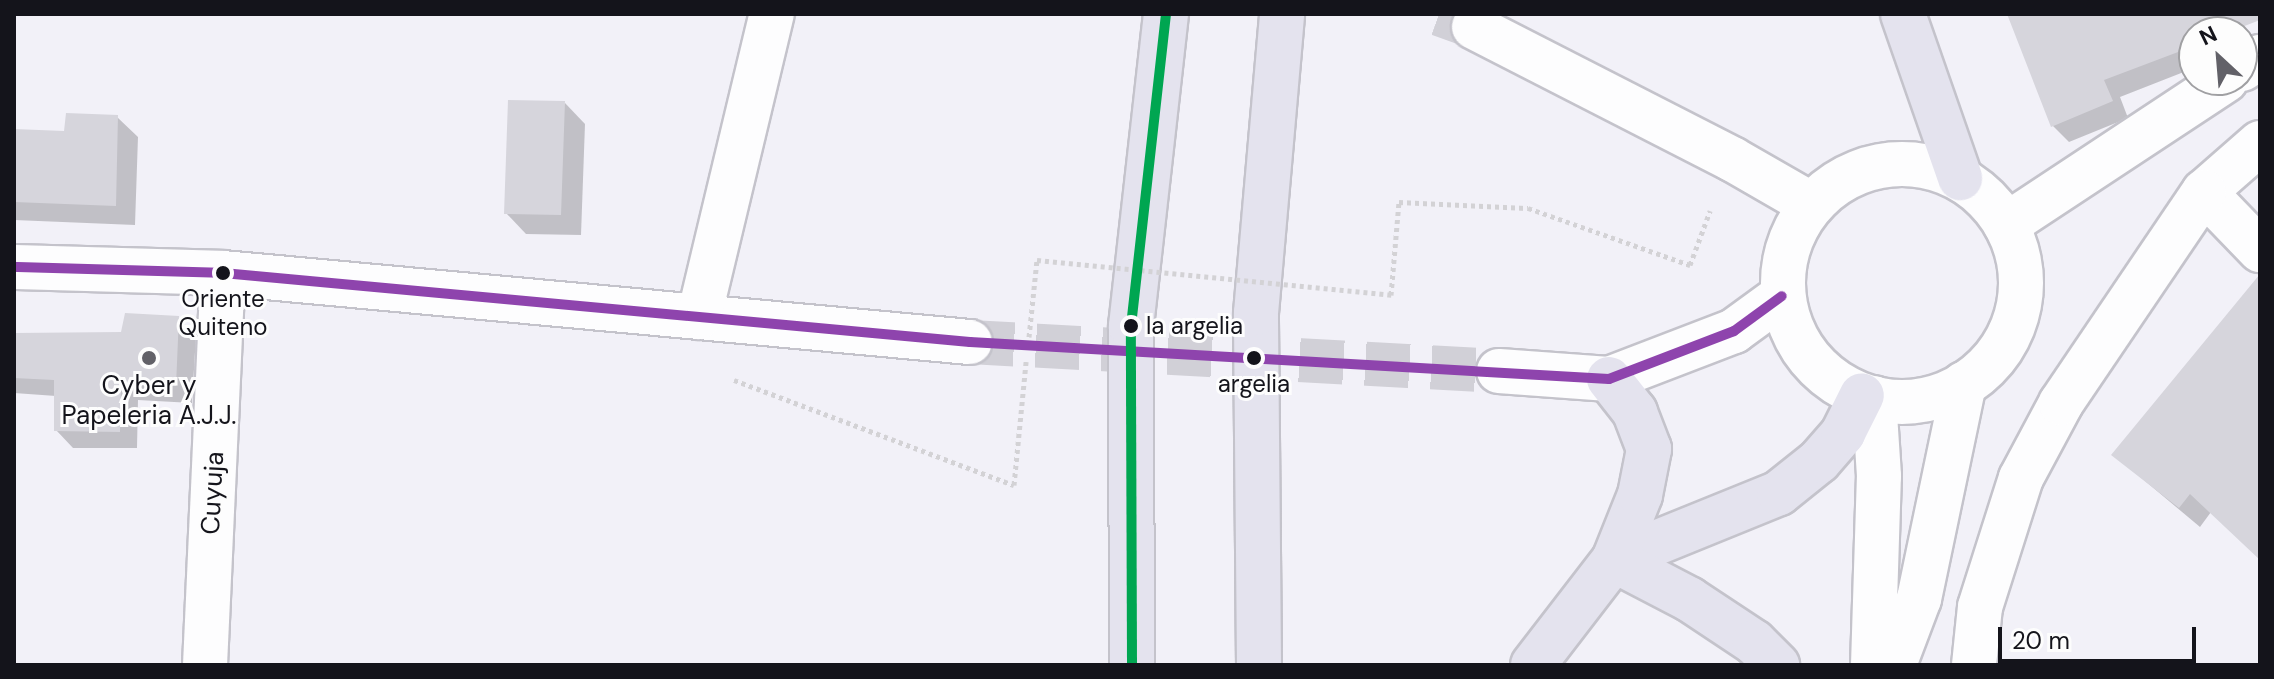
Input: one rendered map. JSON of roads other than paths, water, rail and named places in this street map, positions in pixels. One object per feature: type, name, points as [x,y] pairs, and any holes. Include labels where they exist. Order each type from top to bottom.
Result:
[{"type":"highway","points":[[1132,665],[1131,326],[1166,14]]},
{"type":"highway","points":[[1259,665],[1256,313],[1282,14]]},
{"type":"highway","points":[[1903,14],[1960,178]]},
{"type":"highway","points":[[1533,665],[1614,560],[1640,495],[1649,449],[1635,412],[1609,379]]},
{"type":"highway","points":[[1614,560],[1779,493],[1819,461],[1868,396]]},
{"type":"highway","points":[[1614,560],[1689,599],[1754,642],[1777,665]]},
{"type":"street","points":[[711,318],[772,14]]},
{"type":"street","points":[[1474,27],[1732,159],[1812,205]]},
{"type":"street","points":[[2006,225],[2202,96]]},
{"type":"street","points":[[1974,665],[1980,607],[2021,478],[2061,403],[2204,192],[2260,143]]},
{"type":"street","points":[[1882,165],[1936,168],[1960,178],[1987,198],[2006,225],[2019,259],[2021,295],[2011,330],[1992,361],[1964,384],[1931,398],[1868,396],[1832,380],[1807,357],[1791,329],[1782,296],[1784,264],[1794,232],[1812,205],[1855,173],[1882,165]]},
{"type":"street","points":[[2204,192],[2260,250]]},
{"type":"street","points":[[14,267],[223,273],[970,342]]},
{"type":"street","name":"Cuyuja","points":[[205,665],[223,273]]},
{"type":"street","points":[[1499,371],[1609,379],[1734,331],[1782,296]]},
{"type":"street","points":[[1894,665],[1919,599],[1964,384]]},
{"type":"street","points":[[1868,396],[1879,476],[1873,665]]},
{"type":"tunnel","points":[[1439,14],[1474,27]]},
{"type":"tunnel","points":[[970,342],[1499,371]]},
{"type":"place","name":"Oriente Quiteno","points":[[223,273]]},
{"type":"place","name":"la argelia","points":[[1131,326]]},
{"type":"place","name":"Cyber y Papeleria A.J.J.","points":[[149,358]]},
{"type":"place","name":"argelia","points":[[1254,358]]}]
